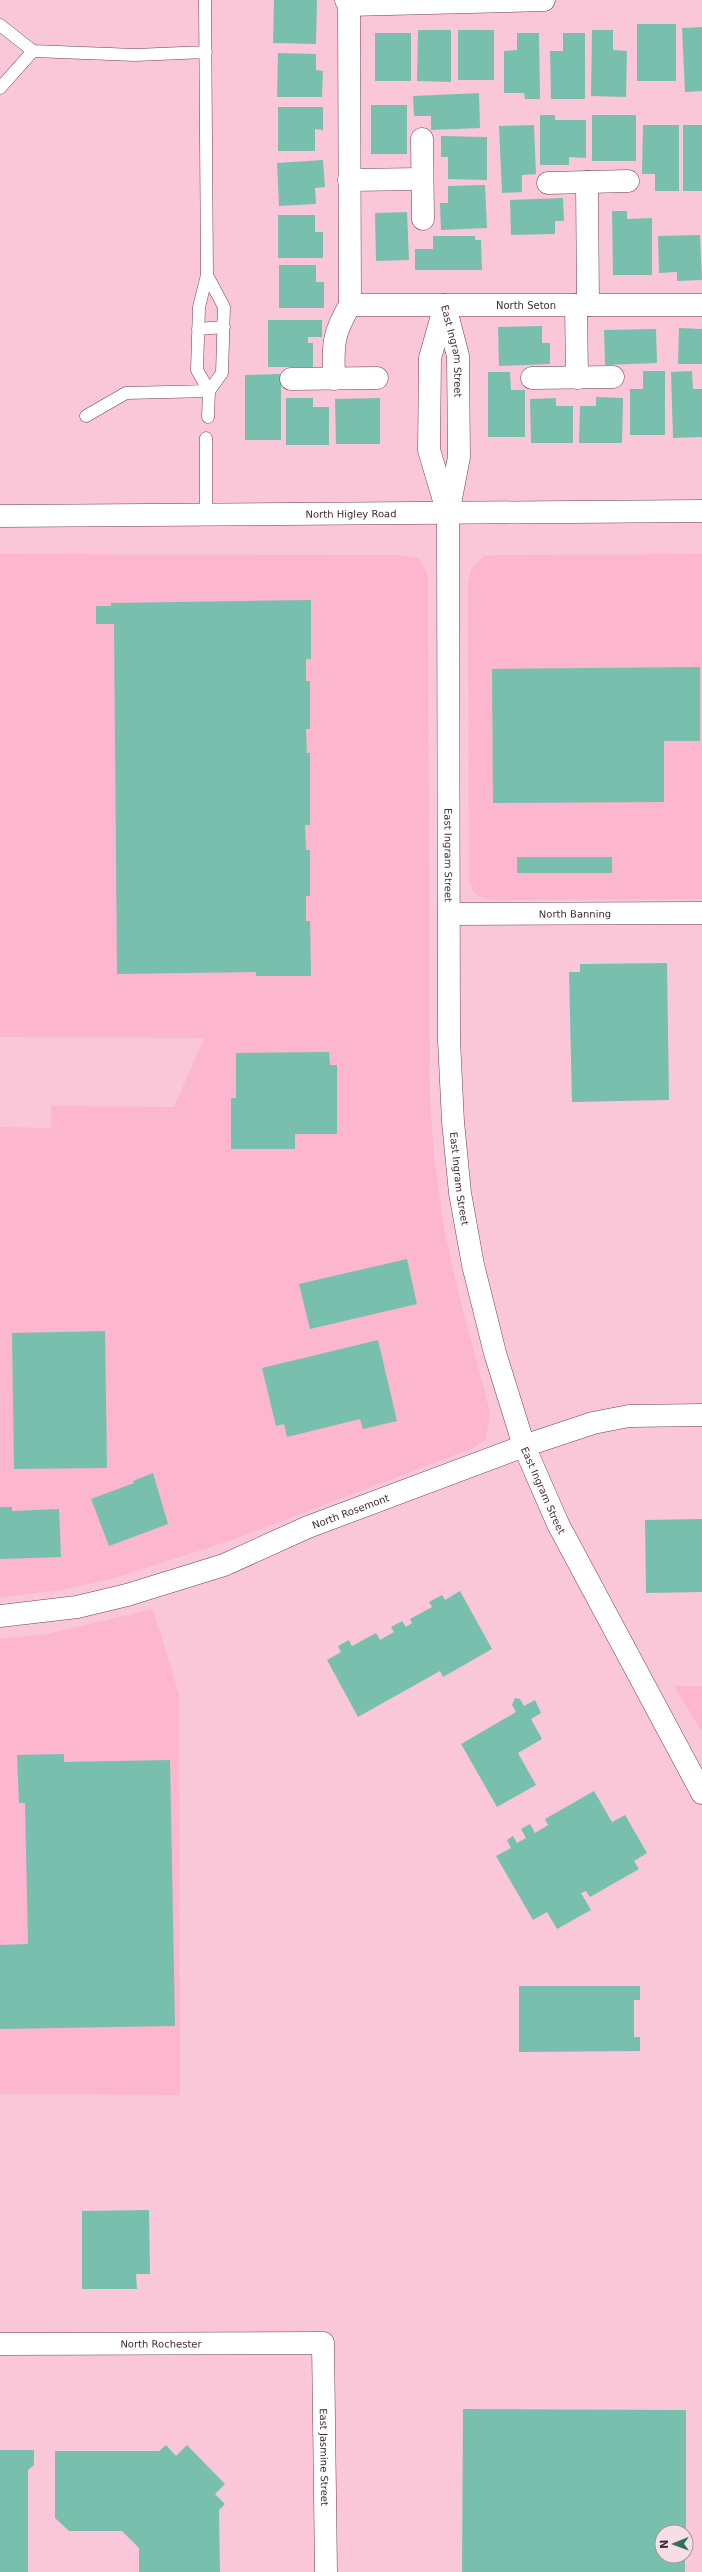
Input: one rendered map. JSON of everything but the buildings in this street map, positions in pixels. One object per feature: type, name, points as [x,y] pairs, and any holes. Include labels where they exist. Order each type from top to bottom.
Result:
[{"type":"street","points":[[334,379],[333,344],[336,332],[350,306],[348,2],[544,0]]},
{"type":"street","points":[[422,139],[423,219]]},
{"type":"street","points":[[350,180],[422,179]]},
{"type":"street","points":[[548,183],[628,181]]},
{"type":"street","points":[[577,378],[582,305],[587,182]]},
{"type":"street","name":"East Ingram Street","points":[[445,305],[458,356],[459,457],[448,514],[450,1048],[453,1122],[460,1193],[473,1265],[495,1353],[524,1446],[558,1524],[702,1792]]},
{"type":"street","name":"East Ingram Street","points":[[445,305],[430,358],[429,450],[448,514]]},
{"type":"street","name":"North Seton","points":[[350,306],[702,305]]},
{"type":"street","points":[[532,378],[613,377]]},
{"type":"street","points":[[291,378],[377,378]]},
{"type":"street","points":[[430,386],[458,386]]},
{"type":"street","name":"North Higley Road","points":[[0,516],[702,512]]},
{"type":"street","name":"North Banning","points":[[449,914],[702,913]]},
{"type":"street","name":"North Rosemont","points":[[0,1616],[77,1607],[127,1595],[224,1565],[308,1527],[524,1446],[593,1422],[629,1416],[702,1415]]},
{"type":"street","name":"North Rochester","points":[[0,2344],[323,2342]]},
{"type":"street","name":"East Jasmine Street","points":[[323,2342],[326,2572]]},
{"type":"lane","points":[[205,0],[207,275],[198,307],[197,370],[209,391],[208,416]]},
{"type":"lane","points":[[0,25],[33,51],[134,55],[206,52]]},
{"type":"lane","points":[[0,88],[33,51]]},
{"type":"lane","points":[[207,275],[224,306],[222,373],[209,391]]},
{"type":"lane","points":[[198,329],[224,328]]},
{"type":"lane","points":[[86,416],[126,393],[209,391]]},
{"type":"lane","points":[[206,438],[206,514]]},
{"type":"shaded area","points":[[0,554],[398,555],[418,558],[424,566],[428,577],[430,1100],[434,1156],[444,1228],[458,1291],[490,1412],[486,1439],[473,1448],[232,1540],[115,1578],[66,1589],[0,1598],[0,1127],[51,1128],[51,1106],[174,1107],[204,1038],[0,1037]]},
{"type":"shaded area","points":[[702,554],[702,899],[490,900],[480,897],[473,891],[469,880],[468,583],[471,569],[484,556],[499,555]]},
{"type":"shaded area","points":[[153,1609],[179,1695],[180,2095],[0,2094],[0,1639],[47,1634]]},
{"type":"shaded area","points":[[674,1686],[702,1686],[702,1732]]}]
